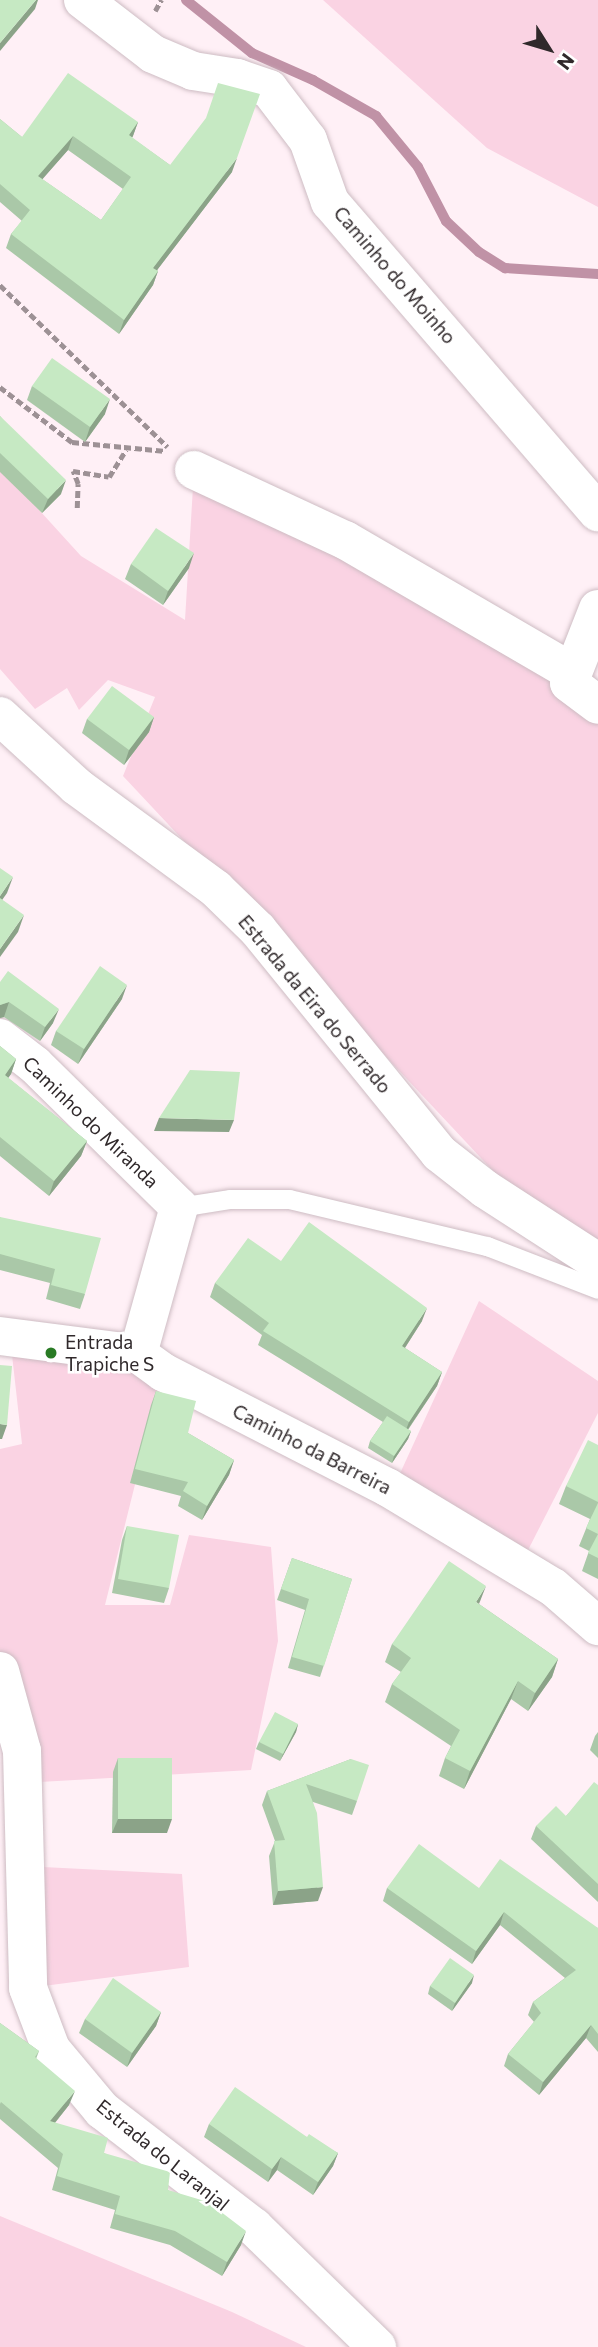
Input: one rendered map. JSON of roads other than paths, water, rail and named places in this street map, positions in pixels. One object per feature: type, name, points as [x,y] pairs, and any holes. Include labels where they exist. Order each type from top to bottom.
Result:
[{"type":"street","name":"Caminho do Moinho","points":[[83,0],[153,54],[193,71],[237,78],[269,89],[308,140],[330,202],[598,512]]},
{"type":"street","points":[[183,461],[345,540],[570,671]]},
{"type":"street","points":[[598,609],[570,671],[569,683],[598,705]]},
{"type":"street","name":"Estrada da Eira do Serrado","points":[[0,716],[76,786],[216,889],[258,930],[439,1153],[511,1207],[598,1262]]},
{"type":"street","name":"Caminho do Miranda","points":[[0,1038],[35,1065],[179,1207]]},
{"type":"street","points":[[138,1354],[179,1207]]},
{"type":"street","name":"Caminho da Barreira","points":[[0,1336],[138,1354],[163,1372],[399,1494],[553,1587],[598,1626]]},
{"type":"street","name":"Estrada do Laranjal","points":[[0,1671],[22,1751],[28,1989],[51,2049],[102,2110],[254,2227],[377,2347]]},
{"type":"lane","points":[[179,1207],[230,1199],[289,1199],[487,1246],[598,1289]]},
{"type":"waterway","points":[[186,0],[252,53],[313,80],[376,116],[418,167],[446,221],[479,252],[505,268],[598,274]]},
{"type":"place","name":"Entrada Trapiche S","points":[[51,1353]]}]
